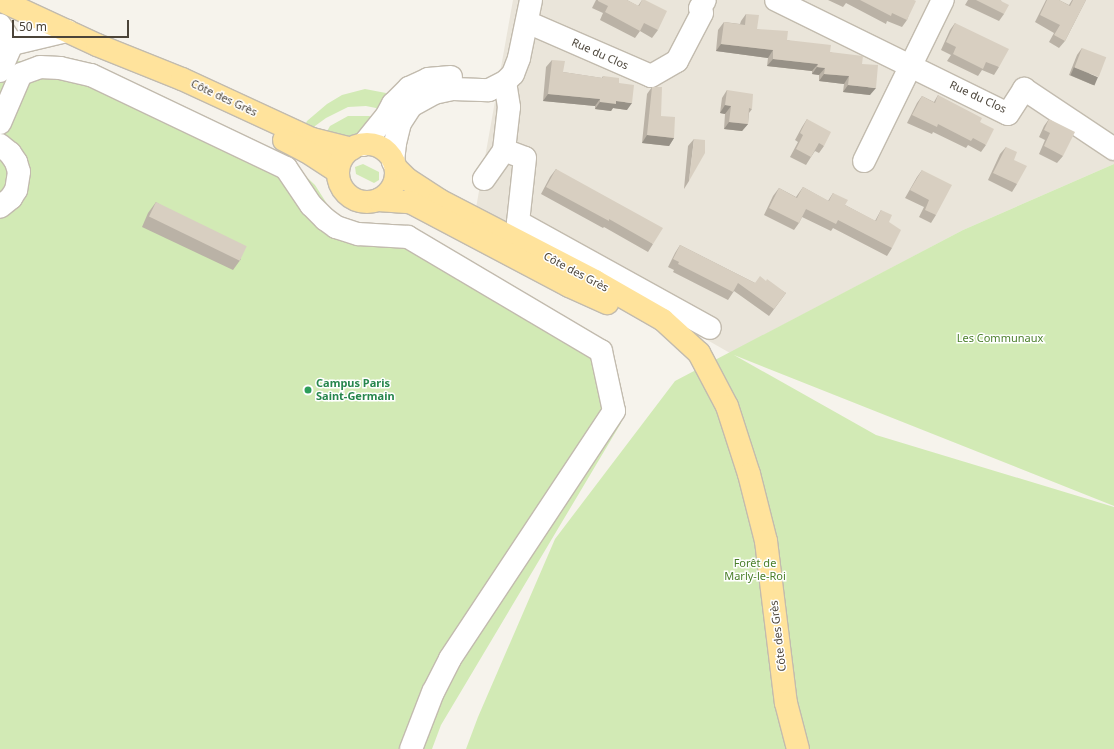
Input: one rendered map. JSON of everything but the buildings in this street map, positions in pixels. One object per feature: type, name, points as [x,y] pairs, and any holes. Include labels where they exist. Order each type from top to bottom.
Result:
[{"type":"main road","name":"Côte des Grès","points":[[0,0],[97,45],[306,151],[338,172]]},
{"type":"main road","name":"Côte des Grès","points":[[97,45],[182,79],[312,139],[357,147]]},
{"type":"main road","points":[[357,147],[379,147],[387,152],[394,165],[396,178],[392,187],[386,195],[378,200],[369,202],[360,201],[351,197],[344,190],[340,182],[338,172],[340,163],[345,155],[357,147]]},
{"type":"main road","name":"Côte des Grès","points":[[394,165],[407,179],[439,200],[595,281],[663,320],[699,353],[727,406],[750,474],[766,541],[786,703],[798,749]]},
{"type":"main road","name":"Côte des Grès","points":[[378,200],[410,202],[569,286],[638,317],[667,335],[698,367],[727,406]]},
{"type":"street","points":[[394,165],[395,143],[400,123],[411,106],[434,93],[453,89],[489,90],[513,74],[527,22],[531,0]]},
{"type":"street","name":"Rue du Clos","points":[[776,0],[910,64],[1008,114],[1024,89],[1114,150]]},
{"type":"street","points":[[864,161],[910,64],[943,0]]},
{"type":"street","name":"Rue du Clos","points":[[527,22],[651,76],[677,61],[702,13],[702,4]]},
{"type":"street","points":[[0,25],[12,44]]},
{"type":"street","points":[[12,44],[67,31]]},
{"type":"street","points":[[0,70],[12,44]]},
{"type":"street","points":[[0,123],[21,74],[40,67],[60,68],[91,75],[286,168],[311,205],[324,219],[336,227],[358,234],[408,237],[601,351],[614,411],[450,659],[433,692],[410,749]]},
{"type":"street","points":[[357,147],[386,117],[393,104],[409,88],[428,79],[450,76],[502,82]]},
{"type":"street","points":[[484,179],[504,150],[509,106],[502,82]]},
{"type":"street","points":[[0,145],[10,153],[16,162],[19,172],[16,190],[11,198],[0,207]]},
{"type":"street","points":[[504,150],[525,158],[518,222],[710,328]]},
{"type":"shaded area","points":[[513,0],[1114,0],[1114,164],[963,230],[730,353],[476,208]]},
{"type":"green space","name":"Campus Paris Saint-Germain","points":[[0,51],[19,61],[41,62],[299,170],[315,185],[336,218],[372,229],[609,358],[621,423],[441,725],[432,749],[0,749]]},
{"type":"green space","points":[[365,89],[386,93],[381,109],[366,106],[348,107],[326,118],[315,126],[311,133],[303,129],[307,121],[327,104],[342,95]]},
{"type":"green space","points":[[348,116],[369,116],[379,119],[362,137],[349,140],[326,133],[330,126]]},
{"type":"green space","points":[[363,164],[379,172],[379,180],[374,183],[356,174],[355,167]]},
{"type":"green space","name":"Forêt de Marly-le-Roi","points":[[1114,164],[1114,506],[734,355],[876,435],[1114,507],[1114,749],[466,749],[478,717],[555,539],[675,381],[963,230]]},
{"type":"place","name":"Campus Paris Saint-Germain","points":[[308,390]]},
{"type":"park label","name":"Les Communaux","points":[[1000,338]]}]
